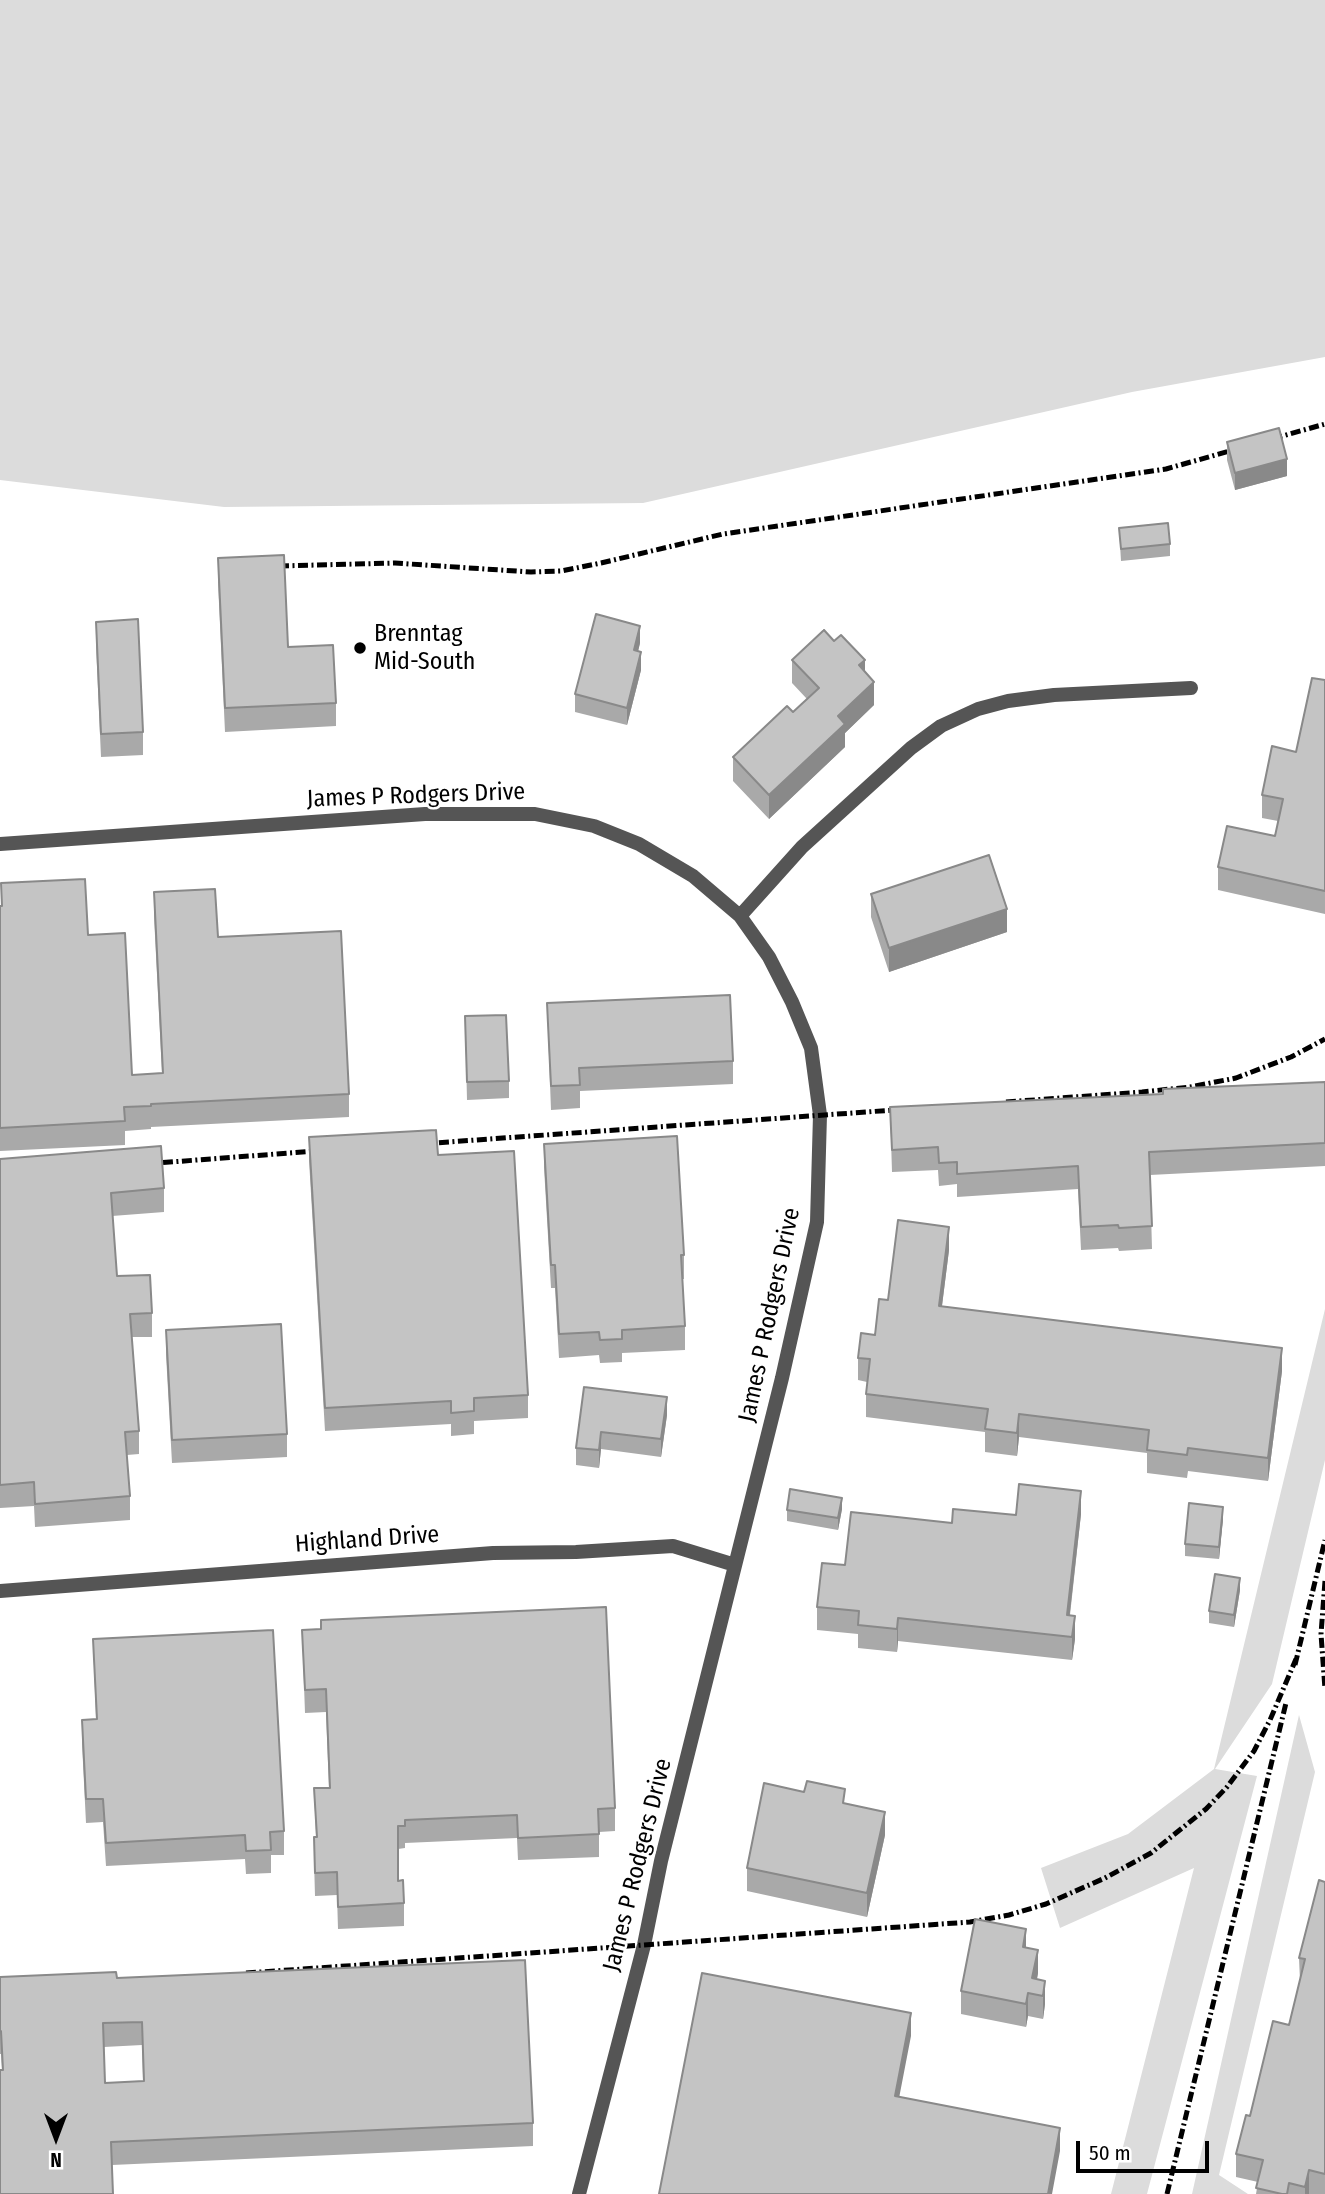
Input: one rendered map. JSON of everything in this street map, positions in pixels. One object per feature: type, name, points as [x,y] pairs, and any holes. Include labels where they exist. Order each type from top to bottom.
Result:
[{"type":"street","points":[[740,916],[802,847],[911,748],[941,726],[978,709],[1007,701],[1054,695],[1191,688]]},
{"type":"street","name":"James P Rodgers Drive","points":[[0,844],[425,814],[535,814],[594,826],[639,844],[693,876],[740,916],[769,957],[792,1002],[811,1048],[820,1125],[817,1222],[782,1378],[661,1861],[644,1945],[579,2194]]},
{"type":"street","name":"Highland Drive","points":[[0,1591],[493,1553],[576,1552],[673,1546],[735,1565]]},
{"type":"shaded area","points":[[0,0],[1325,0],[1325,357],[1132,392],[643,503],[224,507],[0,480]]},
{"type":"shaded area","points":[[1325,1309],[1325,1460],[1272,1684],[1215,1769],[1257,1776],[1147,2194],[1111,2194],[1194,1868],[1060,1928],[1041,1868],[1128,1834],[1214,1769]]},
{"type":"shaded area","points":[[1299,1715],[1315,1772],[1219,2175],[1248,2194],[1192,2194]]},
{"type":"building","points":[[1279,428],[1287,459],[1235,473],[1227,442]]},
{"type":"building","points":[[1168,523],[1170,544],[1121,549],[1119,528]]},
{"type":"building","points":[[284,555],[288,647],[333,645],[336,703],[225,708],[218,558]]},
{"type":"building","points":[[596,614],[640,626],[634,650],[641,652],[627,708],[575,694]]},
{"type":"building","points":[[138,619],[143,732],[101,734],[96,622]]},
{"type":"building","points":[[824,630],[834,641],[841,635],[865,660],[859,665],[874,682],[838,716],[845,724],[769,795],[733,757],[787,706],[793,712],[819,688],[792,660]]},
{"type":"building","points":[[1312,678],[1325,680],[1325,891],[1218,867],[1227,826],[1275,836],[1283,799],[1262,795],[1272,746],[1296,752]]},
{"type":"building","points":[[989,855],[1007,909],[889,948],[871,894]]},
{"type":"building","points":[[85,879],[88,935],[125,933],[132,1075],[163,1073],[154,892],[215,889],[218,937],[341,931],[349,1094],[151,1104],[124,1107],[125,1121],[0,1128],[1,883]]},
{"type":"building","points":[[730,995],[733,1061],[579,1068],[580,1085],[551,1086],[547,1003]]},
{"type":"building","points":[[506,1015],[509,1081],[467,1082],[465,1016]]},
{"type":"building","points":[[1325,1082],[1325,1143],[1149,1152],[1152,1226],[1081,1227],[1078,1166],[957,1174],[957,1162],[939,1163],[938,1147],[892,1150],[890,1107],[1163,1094],[1163,1089]]},
{"type":"building","points":[[436,1130],[438,1155],[514,1151],[528,1395],[474,1398],[474,1411],[451,1413],[451,1401],[325,1408],[309,1137]]},
{"type":"building","points":[[677,1136],[685,1326],[622,1330],[622,1339],[600,1340],[599,1332],[559,1334],[555,1265],[551,1265],[544,1144]]},
{"type":"building","points":[[161,1146],[164,1188],[111,1193],[117,1276],[150,1275],[152,1313],[130,1314],[139,1431],[125,1432],[130,1496],[35,1504],[34,1482],[0,1485],[0,1159]]},
{"type":"building","points":[[898,1220],[949,1227],[939,1306],[1282,1348],[1268,1458],[1188,1448],[1187,1455],[1147,1450],[1149,1430],[1019,1414],[1017,1433],[985,1429],[988,1409],[866,1394],[870,1359],[858,1358],[861,1333],[875,1335],[879,1299],[888,1300]]},
{"type":"building","points":[[281,1324],[287,1434],[172,1440],[166,1330]]},
{"type":"building","points":[[584,1387],[667,1397],[661,1439],[601,1432],[599,1450],[576,1448]]},
{"type":"building","points":[[1019,1484],[1081,1491],[1067,1615],[1075,1616],[1072,1637],[898,1618],[897,1629],[858,1625],[859,1611],[817,1607],[822,1563],[845,1565],[851,1512],[952,1523],[953,1509],[1016,1515]]},
{"type":"building","points":[[790,1489],[842,1498],[838,1518],[787,1510]]},
{"type":"building","points":[[1189,1503],[1223,1507],[1219,1547],[1185,1544]]},
{"type":"building","points":[[1215,1574],[1240,1578],[1234,1615],[1209,1611]]},
{"type":"building","points":[[606,1607],[615,1808],[598,1809],[599,1834],[518,1838],[517,1815],[405,1820],[405,1826],[398,1826],[398,1881],[403,1880],[404,1903],[338,1907],[337,1872],[315,1873],[314,1837],[317,1837],[314,1788],[330,1788],[326,1689],[305,1690],[302,1630],[321,1629],[321,1620]]},
{"type":"building","points":[[273,1630],[284,1831],[270,1832],[271,1850],[246,1851],[245,1835],[106,1843],[103,1799],[86,1799],[82,1720],[97,1719],[93,1639]]},
{"type":"building","points":[[807,1781],[845,1789],[843,1803],[885,1812],[867,1893],[747,1868],[764,1783],[804,1792]]},
{"type":"building","points":[[1319,1880],[1325,1882],[1325,2174],[1309,2170],[1305,2187],[1289,2183],[1287,2194],[1282,2194],[1256,2188],[1263,2160],[1236,2154],[1246,2115],[1250,2116],[1273,2021],[1289,2025],[1305,1959],[1299,1958]]},
{"type":"building","points":[[975,1919],[1026,1929],[1023,1947],[1038,1950],[1032,1978],[1045,1981],[1043,1996],[1028,1993],[1026,2004],[961,1991]]},
{"type":"building","points":[[525,1960],[533,2123],[111,2142],[113,2194],[0,2194],[0,2070],[3,2070],[0,1977],[116,1972],[117,1978]],"holes":[[[142,2022],[144,2081],[105,2083],[103,2023]]]},
{"type":"building","points":[[702,1973],[911,2013],[895,2096],[1060,2128],[1048,2194],[659,2194]]},
{"type":"railway","points":[[279,566],[395,563],[531,572],[561,571],[723,534],[1166,469],[1325,424]]},
{"type":"railway","points":[[1006,1102],[1190,1087],[1236,1078],[1291,1057],[1325,1039]]},
{"type":"railway","points":[[420,1144],[908,1109]]},
{"type":"railway","points":[[144,1164],[329,1150]]},
{"type":"railway","points":[[1295,1665],[1325,1540]]},
{"type":"railway","points":[[1325,1581],[1321,1634],[1325,1689]]},
{"type":"railway","points":[[246,1973],[970,1922],[1009,1915],[1046,1904],[1105,1878],[1151,1853],[1206,1809],[1227,1787],[1254,1751],[1296,1659]]},
{"type":"railway","points":[[1167,2194],[1286,1703]]},
{"type":"place","name":"Brenntag Mid-South","points":[[360,648]]}]
